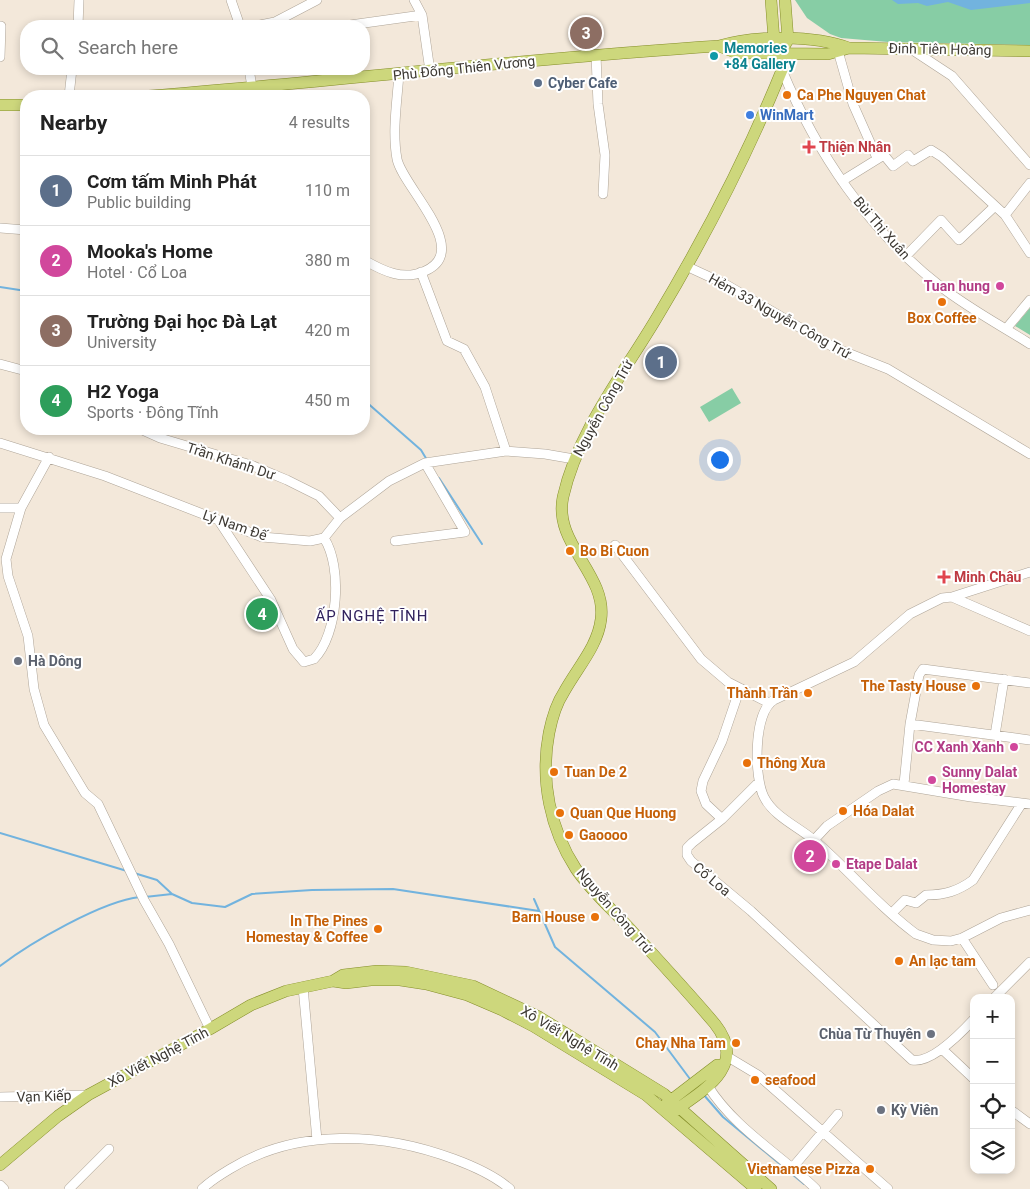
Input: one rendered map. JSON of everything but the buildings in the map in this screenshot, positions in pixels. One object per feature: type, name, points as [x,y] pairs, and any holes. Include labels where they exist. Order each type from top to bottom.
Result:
[{"type":"main road","points":[[771,0],[774,40],[782,53]]},
{"type":"main road","points":[[782,70],[782,53],[788,40],[784,0]]},
{"type":"main road","name":"Phù Đổng Thiên Vương","points":[[218,90],[596,55],[719,46],[738,40],[788,40]]},
{"type":"main road","name":"Đinh Tiên Hoàng","points":[[788,40],[828,40],[850,48]]},
{"type":"main road","name":"Phù Đổng Thiên Vương","points":[[719,46],[737,53],[782,53]]},
{"type":"main road","name":"Đinh Tiên Hoàng","points":[[782,53],[828,54],[850,48],[1030,51]]},
{"type":"main road","name":"Nguyễn Công Trứ","points":[[725,1061],[726,1042],[715,1024],[576,868],[559,836],[552,817],[546,770],[549,734],[555,708],[589,651],[599,630],[602,617],[598,593],[568,538],[561,514],[562,498],[574,460],[590,427],[686,266],[740,166],[782,70]]},
{"type":"main road","points":[[0,105],[20,105]]},
{"type":"main road","name":"Xô Viết Nghệ Tĩnh","points":[[0,1165],[58,1116],[88,1095],[210,1029],[250,1005],[303,987],[333,981],[344,975],[377,971],[406,972],[473,986],[539,1017],[671,1107],[771,1189]]},
{"type":"main road","points":[[671,1107],[722,1072],[725,1061]]},
{"type":"main road","name":"Xô Viết Nghệ Tĩnh","points":[[671,1107],[756,1189]]},
{"type":"street","points":[[78,20],[80,0]]},
{"type":"street","points":[[231,0],[238,20]]},
{"type":"street","points":[[279,20],[317,0]]},
{"type":"street","points":[[414,0],[422,15],[430,71]]},
{"type":"street","points":[[370,22],[422,15]]},
{"type":"street","points":[[0,57],[1,26]]},
{"type":"street","points":[[911,50],[952,76],[1030,165]]},
{"type":"street","points":[[838,51],[853,104],[877,158]]},
{"type":"street","points":[[596,55],[598,104],[605,155],[603,194]]},
{"type":"street","name":"Bùi Thị Xuân","points":[[782,70],[814,138],[842,181],[905,257],[940,287],[1030,344]]},
{"type":"street","points":[[370,263],[388,273],[397,275],[428,270],[438,259],[441,241],[434,220],[407,182],[397,160],[395,142],[399,74]]},
{"type":"street","points":[[70,90],[71,75]]},
{"type":"street","points":[[250,75],[252,87]]},
{"type":"street","points":[[842,181],[884,155],[893,166],[908,155],[913,161],[931,150],[942,157],[994,207],[1005,215],[1030,252]]},
{"type":"street","points":[[1005,215],[1030,183]]},
{"type":"street","points":[[905,257],[941,220],[959,240],[994,207]]},
{"type":"street","points":[[0,228],[20,230]]},
{"type":"street","name":"Hẻm 33 Nguyễn Công Trứ","points":[[686,266],[725,284],[835,348],[888,369],[1030,454]]},
{"type":"street","points":[[421,272],[447,341],[464,349],[485,387],[506,451]]},
{"type":"street","points":[[1006,329],[1030,300]]},
{"type":"street","points":[[0,364],[20,369]]},
{"type":"street","name":"Trần Khánh Dư","points":[[153,435],[251,465],[287,480],[318,496],[340,518]]},
{"type":"street","name":"Lý Nam Đế","points":[[0,443],[49,457],[262,537],[310,542],[324,538]]},
{"type":"street","points":[[219,521],[271,600],[293,649],[304,662],[308,662],[319,654],[329,639],[335,573],[328,544],[324,538],[340,518],[389,481],[425,463],[506,451],[538,453],[574,460]]},
{"type":"street","points":[[49,457],[21,508],[6,559],[8,576],[28,636],[34,689],[44,725],[86,793],[98,804],[127,866],[169,944],[210,1029]]},
{"type":"street","points":[[395,541],[465,532],[425,463]]},
{"type":"street","points":[[0,508],[21,508]]},
{"type":"street","points":[[615,545],[701,659],[715,672],[769,703]]},
{"type":"street","points":[[1030,572],[952,597],[936,600],[918,608],[854,662],[769,703],[762,714],[758,733],[758,783],[764,798],[774,810],[814,840],[916,934],[941,942],[962,938],[1001,918],[1030,910]]},
{"type":"street","points":[[0,582],[8,576]]},
{"type":"street","points":[[952,597],[1030,631]]},
{"type":"street","points":[[904,784],[910,724],[919,675],[923,669],[1030,683]]},
{"type":"street","points":[[995,735],[1004,679]]},
{"type":"street","points":[[722,819],[706,804],[701,791],[703,781],[722,741],[740,688]]},
{"type":"street","points":[[910,724],[1030,740]]},
{"type":"street","name":"Cổ Loa","points":[[758,783],[722,819],[692,843],[687,855],[691,861],[751,911],[909,1058],[917,1061],[924,1060],[942,1049],[970,1023]]},
{"type":"street","points":[[814,840],[827,826],[878,791],[892,784],[904,784],[971,797],[1026,803],[973,880],[963,888],[943,895],[926,895],[916,904],[905,900],[892,913]]},
{"type":"street","points":[[962,938],[993,985]]},
{"type":"street","points":[[998,994],[1030,962]]},
{"type":"street","points":[[303,987],[317,1140]]},
{"type":"street","points":[[942,1049],[970,1076]]},
{"type":"street","points":[[725,1061],[758,1075],[888,1189]]},
{"type":"street","points":[[705,1082],[717,1100],[736,1120],[793,1167],[816,1189]]},
{"type":"street","name":"Vạn Kiếp","points":[[0,1097],[88,1095]]},
{"type":"street","points":[[1015,1113],[1030,1124]]},
{"type":"street","points":[[793,1167],[838,1114]]},
{"type":"street","points":[[202,1189],[240,1163],[256,1156],[280,1146],[317,1140],[376,1140],[418,1147],[476,1167],[510,1189]]},
{"type":"street","points":[[68,1189],[109,1149]]},
{"type":"street","points":[[0,1185],[4,1189]]},
{"type":"green space","points":[[795,0],[1030,0],[1030,45],[888,42],[841,38],[830,34],[807,18]]},
{"type":"green space","points":[[1030,308],[1030,335],[1015,326]]},
{"type":"green space","points":[[732,388],[741,403],[709,422],[700,407]]},
{"type":"water","points":[[892,0],[1030,0],[1030,3],[971,10],[948,2],[927,6],[918,3],[898,4]]},
{"type":"waterway","points":[[0,287],[20,290]]},
{"type":"waterway","points":[[370,405],[421,450],[427,460]]},
{"type":"waterway","points":[[439,478],[482,544]]},
{"type":"waterway","points":[[0,833],[127,871]]},
{"type":"waterway","points":[[134,873],[157,880],[172,894],[192,903],[225,907],[252,894],[312,890],[393,889],[539,911]]},
{"type":"waterway","points":[[145,897],[172,894]]},
{"type":"waterway","points":[[0,966],[29,946],[67,924],[106,906],[140,897]]},
{"type":"waterway","points":[[534,899],[555,947],[655,1032],[690,1079]]},
{"type":"waterway","points":[[703,1094],[723,1117],[804,1184]]},
{"type":"place","name":"Trường Đại học Đà Lạt","points":[[586,33]]},
{"type":"place","name":"Memories +84 Gallery","points":[[714,56]]},
{"type":"place","name":"Cyber Cafe","points":[[538,83]]},
{"type":"place","name":"Ca Phe Nguyen Chat","points":[[787,95]]},
{"type":"place","name":"WinMart","points":[[750,115]]},
{"type":"place","name":"Thiện Nhân","points":[[809,147]]},
{"type":"place","name":"Tuan hung","points":[[1000,286]]},
{"type":"place","name":"Box Coffee","points":[[942,302]]},
{"type":"place","name":"Cơm tấm Minh Phát","points":[[661,362]]},
{"type":"place","name":"Bo Bi Cuon","points":[[570,551]]},
{"type":"place","name":"Minh Châu","points":[[944,577]]},
{"type":"place","name":"H2 Yoga","points":[[262,614]]},
{"type":"place","name":"Hà Dông","points":[[18,661]]},
{"type":"place","name":"The Tasty House","points":[[976,686]]},
{"type":"place","name":"Thành Trần","points":[[808,693]]},
{"type":"place","name":"CC Xanh Xanh","points":[[1014,747]]},
{"type":"place","name":"Thông Xưa","points":[[747,763]]},
{"type":"place","name":"Tuan De 2","points":[[554,772]]},
{"type":"place","name":"Sunny Dalat Homestay","points":[[932,780]]},
{"type":"place","name":"Hóa Dalat","points":[[843,811]]},
{"type":"place","name":"Quan Que Huong","points":[[560,813]]},
{"type":"place","name":"Gaoooo","points":[[569,835]]},
{"type":"place","name":"Mooka's Home","points":[[810,856]]},
{"type":"place","name":"Etape Dalat","points":[[836,864]]},
{"type":"place","name":"Barn House","points":[[595,917]]},
{"type":"place","name":"In The Pines Homestay & Coffee","points":[[378,929]]},
{"type":"place","name":"An lạc tam","points":[[899,961]]},
{"type":"place","name":"Chùa Từ Thuyên","points":[[931,1034]]},
{"type":"place","name":"Chay Nha Tam","points":[[736,1043]]},
{"type":"place","name":"seafood","points":[[755,1080]]},
{"type":"place","name":"Kỳ Viên","points":[[881,1110]]},
{"type":"place","name":"Vietnamese Pizza","points":[[870,1169]]},
{"type":"district","name":"ẤP NGHỆ TĨNH","points":[[372,616]]}]
